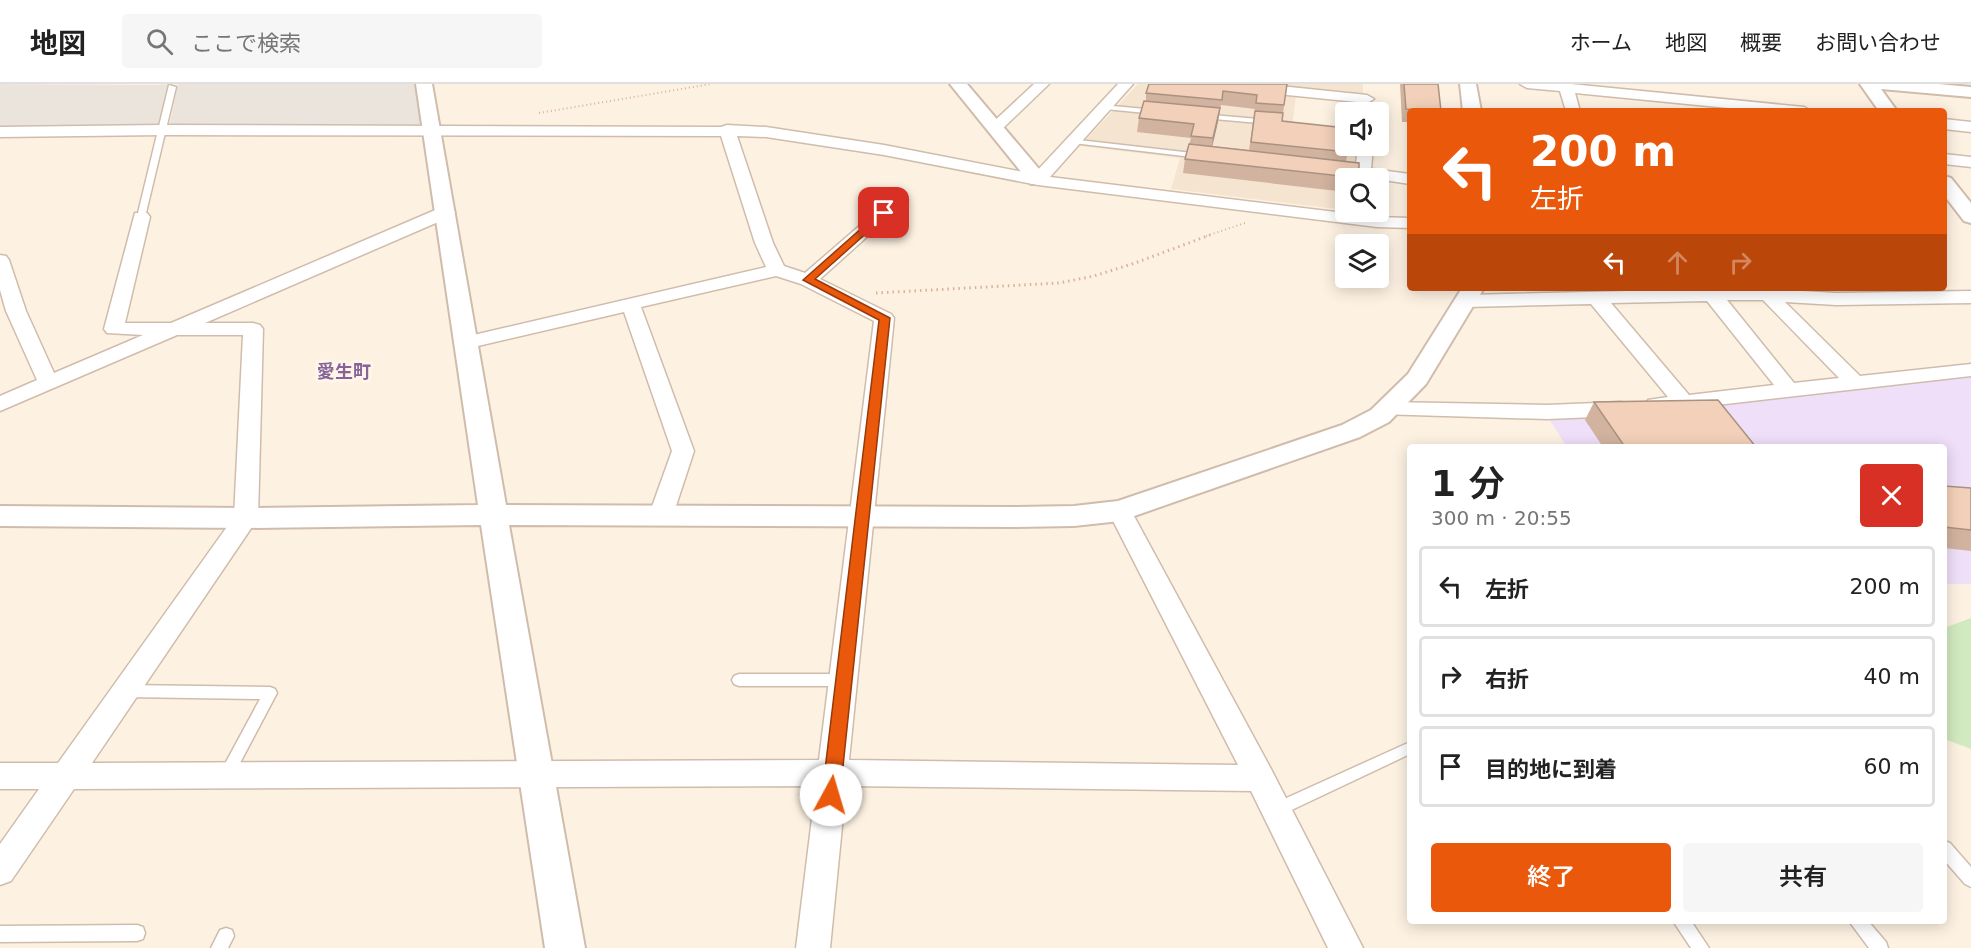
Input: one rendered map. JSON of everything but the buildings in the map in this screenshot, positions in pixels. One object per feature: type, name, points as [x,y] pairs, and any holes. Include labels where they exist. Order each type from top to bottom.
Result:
[{"type":"street","points":[[424,84],[565,948]]},
{"type":"street","points":[[958,84],[1038,180]]},
{"type":"street","points":[[995,128],[1042,84]]},
{"type":"street","points":[[1038,180],[1126,84]]},
{"type":"street","points":[[1220,84],[1367,98]]},
{"type":"street","points":[[1468,84],[1472,108]]},
{"type":"street","points":[[1527,84],[1764,108]]},
{"type":"street","points":[[1868,84],[1886,108]]},
{"type":"street","points":[[1879,84],[1971,92]]},
{"type":"street","points":[[1566,88],[1573,108]]},
{"type":"street","points":[[1947,124],[1971,127]]},
{"type":"street","points":[[0,132],[162,130],[432,132],[727,130],[766,132],[884,150],[1038,180],[1377,222],[1407,223]]},
{"type":"street","points":[[727,130],[764,243],[777,270]]},
{"type":"street","points":[[1362,156],[1358,173],[1407,179]]},
{"type":"street","points":[[1947,159],[1971,162]]},
{"type":"street","points":[[1947,186],[1971,217]]},
{"type":"street","points":[[808,280],[900,200]]},
{"type":"street","points":[[0,404],[446,212]]},
{"type":"street","points":[[0,870],[246,518],[253,329],[114,329],[141,217]]},
{"type":"street","points":[[1947,218],[1971,217]]},
{"type":"street","points":[[0,260],[8,312],[48,382]]},
{"type":"street","points":[[465,343],[777,270],[808,280],[884,318],[813,948]]},
{"type":"street","points":[[0,516],[246,518],[495,515],[1074,516],[1120,511],[1327,441],[1380,416],[1417,379],[1470,295],[1597,299],[1768,295],[1836,299],[1971,297]]},
{"type":"street","points":[[1768,295],[1855,383]]},
{"type":"street","points":[[1714,297],[1798,388]]},
{"type":"street","points":[[1597,299],[1683,401]]},
{"type":"street","points":[[631,305],[683,452],[661,515]]},
{"type":"street","points":[[1387,409],[1547,412],[1618,409],[1971,370]]},
{"type":"street","points":[[1120,511],[1346,948]]},
{"type":"street","points":[[0,776],[833,773],[1260,778]]},
{"type":"lane","points":[[141,217],[172,87]]},
{"type":"lane","points":[[1105,107],[1162,112]]},
{"type":"lane","points":[[1197,116],[1277,123]]},
{"type":"lane","points":[[1073,141],[1212,157]]},
{"type":"lane","points":[[739,680],[844,680]]},
{"type":"lane","points":[[126,691],[270,693],[225,776]]},
{"type":"lane","points":[[1276,810],[1407,749]]},
{"type":"lane","points":[[1947,851],[1971,879]]},
{"type":"lane","points":[[1683,924],[1701,948]]},
{"type":"lane","points":[[1860,924],[1880,948]]},
{"type":"lane","points":[[0,934],[137,933]]},
{"type":"path","points":[[537,114],[711,84]]},
{"type":"path","points":[[841,296],[1059,283],[1094,276],[1135,263],[1176,246],[1283,210]]},
{"type":"shaded area","points":[[0,84],[170,84],[158,128],[41,126],[0,129]]},
{"type":"shaded area","points":[[178,84],[417,84],[423,127],[169,127]]},
{"type":"shaded area","points":[[1138,84],[1363,84],[1363,101],[1296,95],[1292,128],[1335,142],[1335,156],[1361,156],[1361,168],[1335,168],[1335,209],[1171,189],[1180,158],[1080,146]]},
{"type":"shaded area","points":[[1971,377],[1971,584],[1947,584],[1947,444],[1565,444],[1549,419]]},
{"type":"green space","points":[[1971,618],[1971,749],[1947,740],[1947,627]]},
{"type":"district","name":"愛生町","points":[[344,371]]},
{"type":"route","points":[[831,795],[884,318],[808,280],[884,213]]}]
